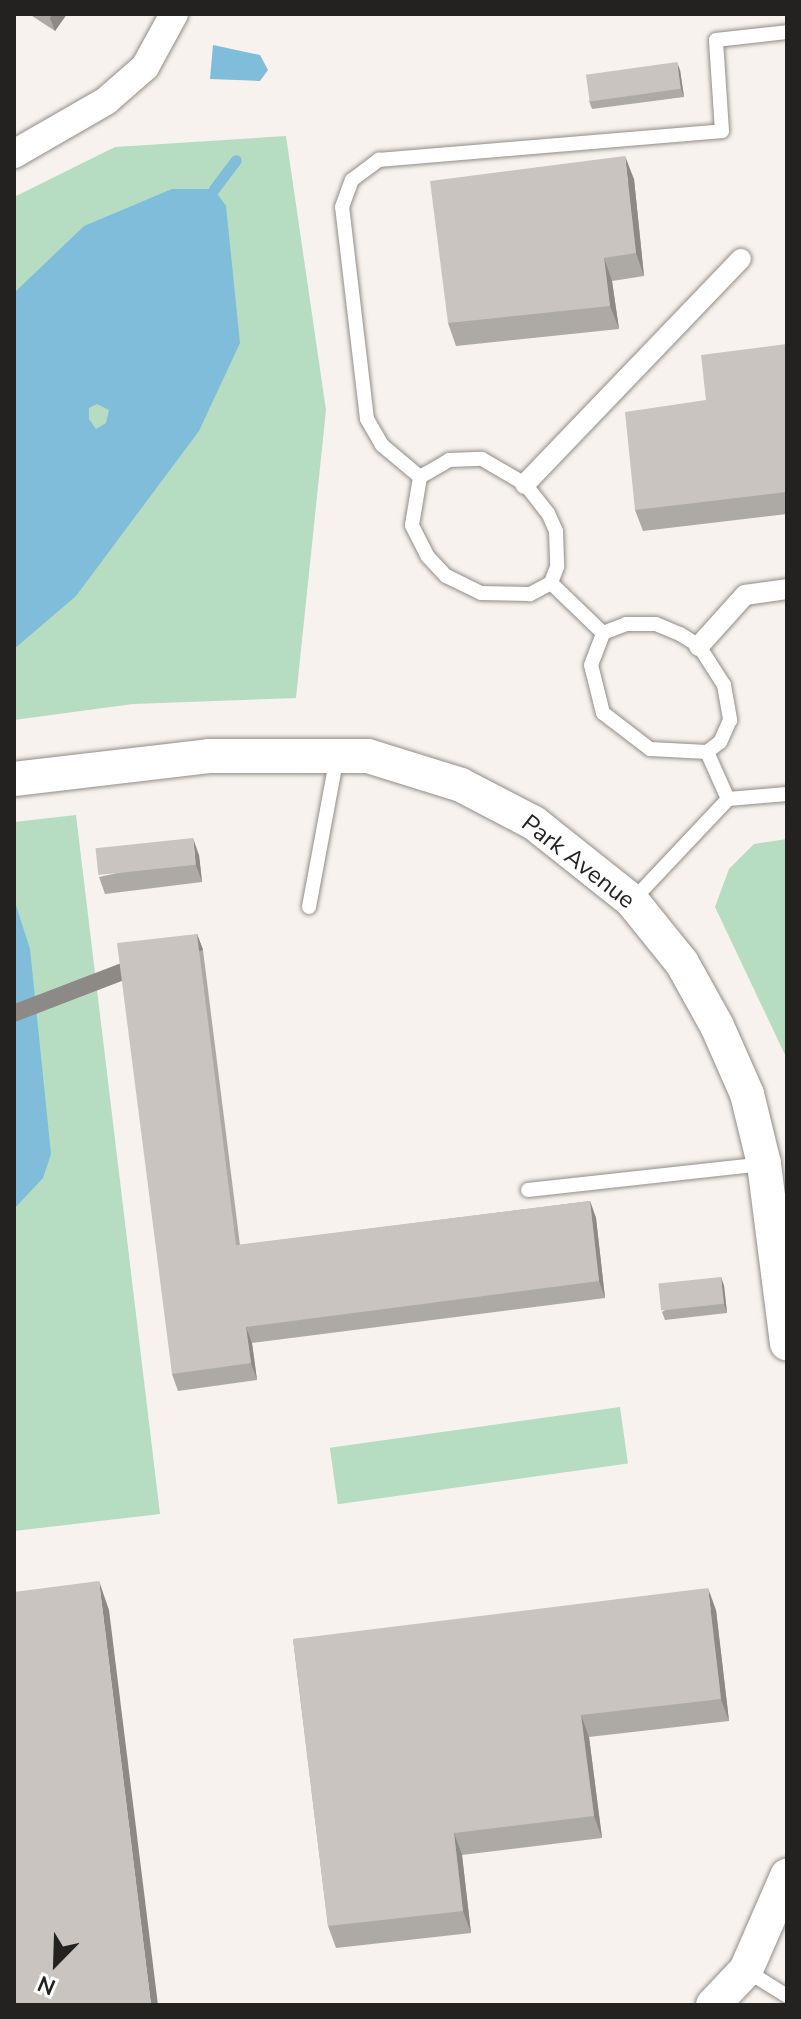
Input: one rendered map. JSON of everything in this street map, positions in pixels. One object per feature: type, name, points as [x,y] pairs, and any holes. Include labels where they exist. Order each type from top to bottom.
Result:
[{"type":"street","points":[[14,154],[126,84],[145,67],[174,14]]},
{"type":"street","points":[[525,484],[741,259]]},
{"type":"street","points":[[699,646],[745,595],[787,589]]},
{"type":"street","name":"Park Avenue","points":[[14,779],[209,756],[368,756],[461,785],[534,823],[632,901],[682,963],[717,1026],[747,1094],[764,1164],[787,1344]]},
{"type":"street","points":[[713,2005],[746,1970],[787,1876]]},
{"type":"lane","points":[[420,477],[382,445],[367,419],[342,207],[352,180],[379,160],[722,131],[716,40],[787,32]]},
{"type":"lane","points":[[482,459],[525,484],[556,531],[557,567],[551,583],[530,594],[505,596],[481,593],[446,576],[428,557],[412,525],[420,477],[449,460],[482,459]]},
{"type":"lane","points":[[551,583],[603,633]]},
{"type":"lane","points":[[626,624],[656,624],[699,646],[724,685],[730,720],[720,742],[707,752],[650,749],[603,713],[591,665],[603,633],[626,624]]},
{"type":"lane","points":[[707,752],[728,799]]},
{"type":"lane","points":[[309,907],[337,756]]},
{"type":"lane","points":[[632,901],[728,799],[787,794]]},
{"type":"lane","points":[[528,1190],[619,1183],[764,1164]]},
{"type":"lane","points":[[746,1970],[787,1996]]},
{"type":"green space","points":[[286,136],[326,410],[296,698],[133,704],[14,720],[14,197],[115,147]]},
{"type":"green space","points":[[76,815],[160,1514],[14,1531],[14,822]]},
{"type":"green space","points":[[787,839],[787,1059],[715,907],[729,869],[754,844]]},
{"type":"green space","points":[[620,1407],[628,1463],[338,1504],[330,1448]]},
{"type":"water","points":[[213,45],[260,55],[268,70],[260,81],[210,79]]},
{"type":"water","points":[[172,189],[214,189],[226,206],[240,343],[199,431],[76,596],[14,649],[14,293],[84,226]],"holes":[[[97,404],[109,410],[106,423],[96,429],[89,419],[89,408]]]},
{"type":"water","points":[[14,899],[30,949],[51,1154],[43,1178],[14,1209]]},
{"type":"building","points":[[677,62],[681,89],[590,102],[586,75]]},
{"type":"building","points":[[625,156],[636,253],[604,258],[610,306],[448,323],[430,181]]},
{"type":"building","points":[[787,344],[787,492],[635,510],[625,412],[706,400],[701,355]]},
{"type":"building","points":[[193,838],[196,865],[98,875],[96,848]]},
{"type":"building","points":[[197,934],[236,1245],[590,1201],[599,1281],[246,1327],[251,1363],[172,1374],[117,943]]},
{"type":"building","points":[[721,1277],[724,1304],[661,1310],[658,1284]]},
{"type":"building","points":[[99,1581],[151,2005],[14,2005],[14,1592]]},
{"type":"building","points":[[708,1588],[721,1699],[581,1715],[594,1816],[454,1833],[463,1911],[328,1926],[293,1639]]},
{"type":"waterway","points":[[214,189],[236,160]]}]
